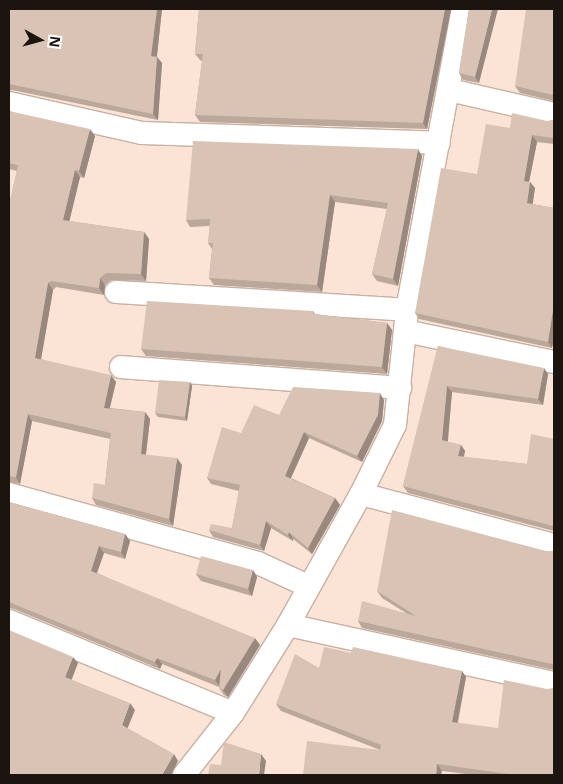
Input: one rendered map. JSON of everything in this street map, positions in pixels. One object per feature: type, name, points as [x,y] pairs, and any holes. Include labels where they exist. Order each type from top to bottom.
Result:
[{"type":"street","points":[[184,775],[233,713],[288,625],[308,586],[362,494],[395,425],[406,321],[463,9]]},
{"type":"street","points":[[449,90],[554,114]]},
{"type":"street","points":[[9,103],[142,133],[439,143]]},
{"type":"street","points":[[116,292],[406,321],[554,362]]},
{"type":"street","points":[[121,367],[400,388]]},
{"type":"street","points":[[9,494],[258,563],[308,586]]},
{"type":"street","points":[[362,494],[554,545]]},
{"type":"street","points":[[9,621],[233,713]]},
{"type":"street","points":[[288,625],[554,683]]},
{"type":"building","points":[[9,9],[157,9],[151,56],[157,57],[153,114],[9,84]]},
{"type":"building","points":[[199,9],[445,9],[423,123],[195,115],[203,54],[195,54]]},
{"type":"building","points":[[469,9],[492,9],[475,77],[459,73]]},
{"type":"building","points":[[526,9],[554,9],[554,96],[515,86]]},
{"type":"building","points":[[9,111],[90,129],[79,171],[75,170],[63,220],[144,232],[141,274],[106,273],[100,278],[99,288],[51,281],[48,283],[35,358],[111,375],[104,408],[145,412],[141,454],[177,458],[169,519],[92,498],[94,483],[105,485],[111,433],[28,414],[16,477],[9,476],[9,205],[18,165],[9,163]]},
{"type":"building","points":[[512,113],[547,121],[554,120],[554,138],[532,135],[524,181],[530,182],[527,203],[554,208],[554,304],[548,342],[415,313],[441,168],[477,174],[486,124],[510,128]]},
{"type":"building","points":[[193,141],[418,149],[393,279],[372,274],[388,203],[330,195],[317,285],[209,278],[213,243],[208,243],[210,219],[186,220]]},
{"type":"building","points":[[147,301],[313,311],[313,314],[387,323],[382,367],[141,349]]},
{"type":"building","points":[[438,346],[544,368],[538,399],[447,386],[442,440],[461,445],[458,456],[527,464],[531,434],[554,439],[554,527],[403,486]]},
{"type":"building","points":[[159,380],[190,382],[185,417],[155,413]]},
{"type":"building","points":[[293,387],[380,393],[378,415],[357,456],[304,432],[285,476],[335,498],[308,548],[289,532],[288,535],[266,521],[260,545],[209,530],[211,524],[232,528],[240,485],[207,478],[222,427],[241,433],[254,405],[279,415]]},
{"type":"building","points":[[9,502],[125,534],[121,552],[99,546],[91,571],[255,638],[223,690],[219,688],[221,669],[215,680],[157,658],[155,662],[9,602]]},
{"type":"building","points":[[392,510],[546,551],[554,550],[554,665],[358,621],[362,601],[416,616],[377,591]]},
{"type":"building","points":[[201,556],[253,570],[248,589],[196,574]]},
{"type":"building","points":[[9,630],[73,657],[65,677],[130,703],[122,725],[174,754],[162,775],[9,775]]},
{"type":"building","points":[[324,647],[351,653],[353,647],[462,671],[452,722],[498,728],[504,680],[547,689],[554,688],[554,775],[515,775],[437,764],[436,775],[303,775],[307,741],[380,750],[381,745],[276,704],[295,654],[319,668]]},
{"type":"building","points":[[224,742],[261,754],[259,775],[208,775],[210,764],[221,765]]}]
